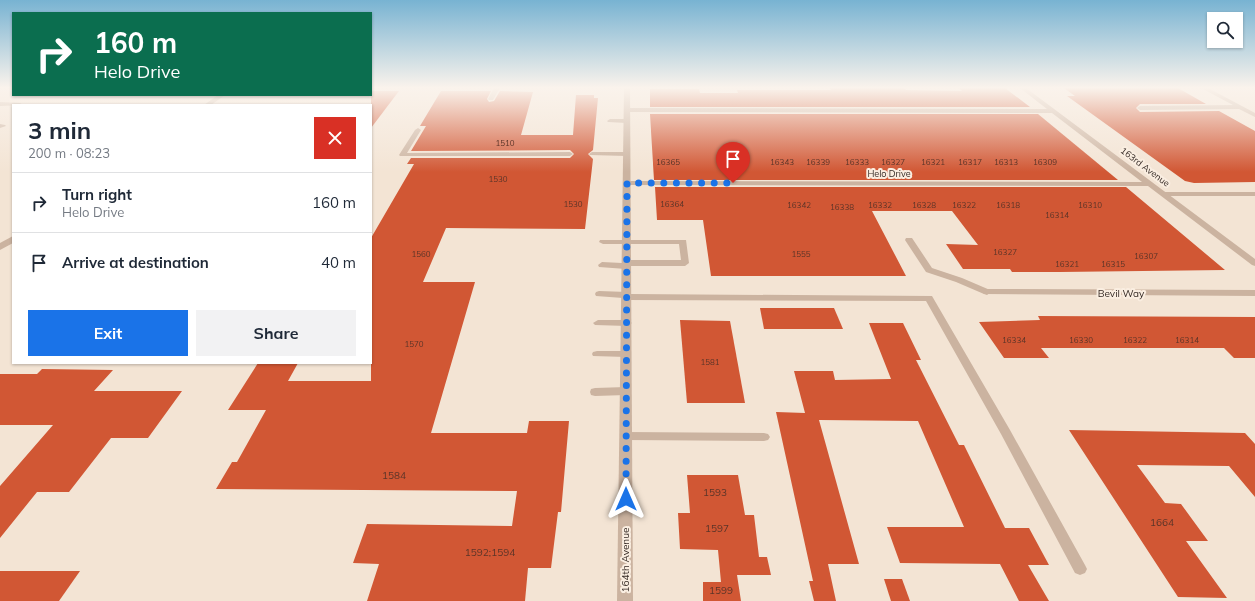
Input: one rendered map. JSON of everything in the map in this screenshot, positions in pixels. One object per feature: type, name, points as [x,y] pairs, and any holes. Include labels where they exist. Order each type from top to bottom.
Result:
[{"type":"street","name":"164th Avenue","points":[[625,601],[627,116]]},
{"type":"street","name":"163rd Avenue","points":[[1061,116],[1255,263]]},
{"type":"street","name":"Helo Drive","points":[[627,183],[1151,184]]},
{"type":"street","points":[[0,248],[12,240]]},
{"type":"street","points":[[1244,254],[1255,254]]},
{"type":"street","name":"Bevil Way","points":[[987,292],[1255,293]]},
{"type":"lane","points":[[610,121],[627,116]]},
{"type":"lane","points":[[418,130],[402,155],[570,154]]},
{"type":"lane","points":[[592,154],[627,154]]},
{"type":"lane","points":[[1164,194],[1255,194]]},
{"type":"lane","points":[[909,240],[929,270],[987,292]]},
{"type":"lane","points":[[602,265],[685,263],[683,242],[603,242]]},
{"type":"lane","points":[[599,294],[627,296],[929,298],[1080,569]]},
{"type":"lane","points":[[598,323],[627,323]]},
{"type":"lane","points":[[598,354],[626,354]]},
{"type":"lane","points":[[595,392],[626,391]]},
{"type":"lane","points":[[626,436],[764,437]]},
{"type":"building","points":[[372,116],[380,116],[372,127]]},
{"type":"building","points":[[426,116],[526,116],[521,135],[573,135],[574,116],[596,116],[593,150],[588,154],[593,159],[585,229],[446,228],[423,282],[475,282],[431,433],[527,433],[529,421],[569,421],[561,512],[558,512],[551,568],[528,568],[525,601],[367,601],[379,564],[353,563],[367,524],[512,526],[517,491],[216,489],[232,462],[237,462],[266,410],[228,410],[257,364],[297,364],[288,381],[371,381],[372,236],[414,164],[407,164],[411,158],[570,158],[574,154],[570,150],[411,151],[426,126],[420,126]]},
{"type":"building","points":[[650,116],[1040,116],[1118,180],[654,180]]},
{"type":"building","points":[[1095,116],[1228,116],[1255,131],[1255,182],[1194,183],[1185,181]]},
{"type":"building","points":[[655,187],[1126,187],[1225,270],[1012,272],[1010,269],[963,269],[946,244],[978,245],[952,211],[872,211],[906,276],[711,276],[703,220],[657,220]]},
{"type":"building","points":[[760,308],[834,308],[843,329],[764,329]]},
{"type":"building","points":[[1038,316],[1255,317],[1255,358],[1234,358],[1224,348],[1041,348],[1049,358],[1004,358],[979,322],[1040,320]]},
{"type":"building","points":[[680,320],[730,321],[745,403],[687,403]]},
{"type":"building","points":[[869,323],[903,323],[921,360],[916,360],[959,445],[964,445],[1005,528],[1029,528],[1049,565],[1028,565],[1049,601],[1019,601],[1000,564],[900,563],[887,527],[964,527],[918,421],[819,420],[859,564],[828,564],[836,601],[814,601],[809,581],[813,581],[776,412],[805,413],[794,371],[833,371],[835,380],[891,379]]},
{"type":"building","points":[[42,369],[113,370],[94,391],[182,391],[148,438],[111,438],[69,492],[37,492],[0,538],[0,486],[53,425],[0,425],[0,374],[37,374]]},
{"type":"building","points":[[1069,430],[1245,433],[1255,444],[1255,497],[1229,466],[1137,465],[1165,503],[1181,504],[1208,541],[1186,541],[1227,598],[1178,597]]},
{"type":"building","points":[[687,475],[738,475],[745,515],[754,515],[759,557],[767,557],[771,575],[737,575],[741,601],[703,601],[703,582],[721,582],[718,550],[680,549],[678,513],[690,513]]},
{"type":"building","points":[[0,571],[80,571],[59,601],[0,601]]},
{"type":"building","points":[[884,579],[902,579],[910,601],[891,601]]},
{"type":"route","points":[[626,499],[627,183],[733,183]]}]
